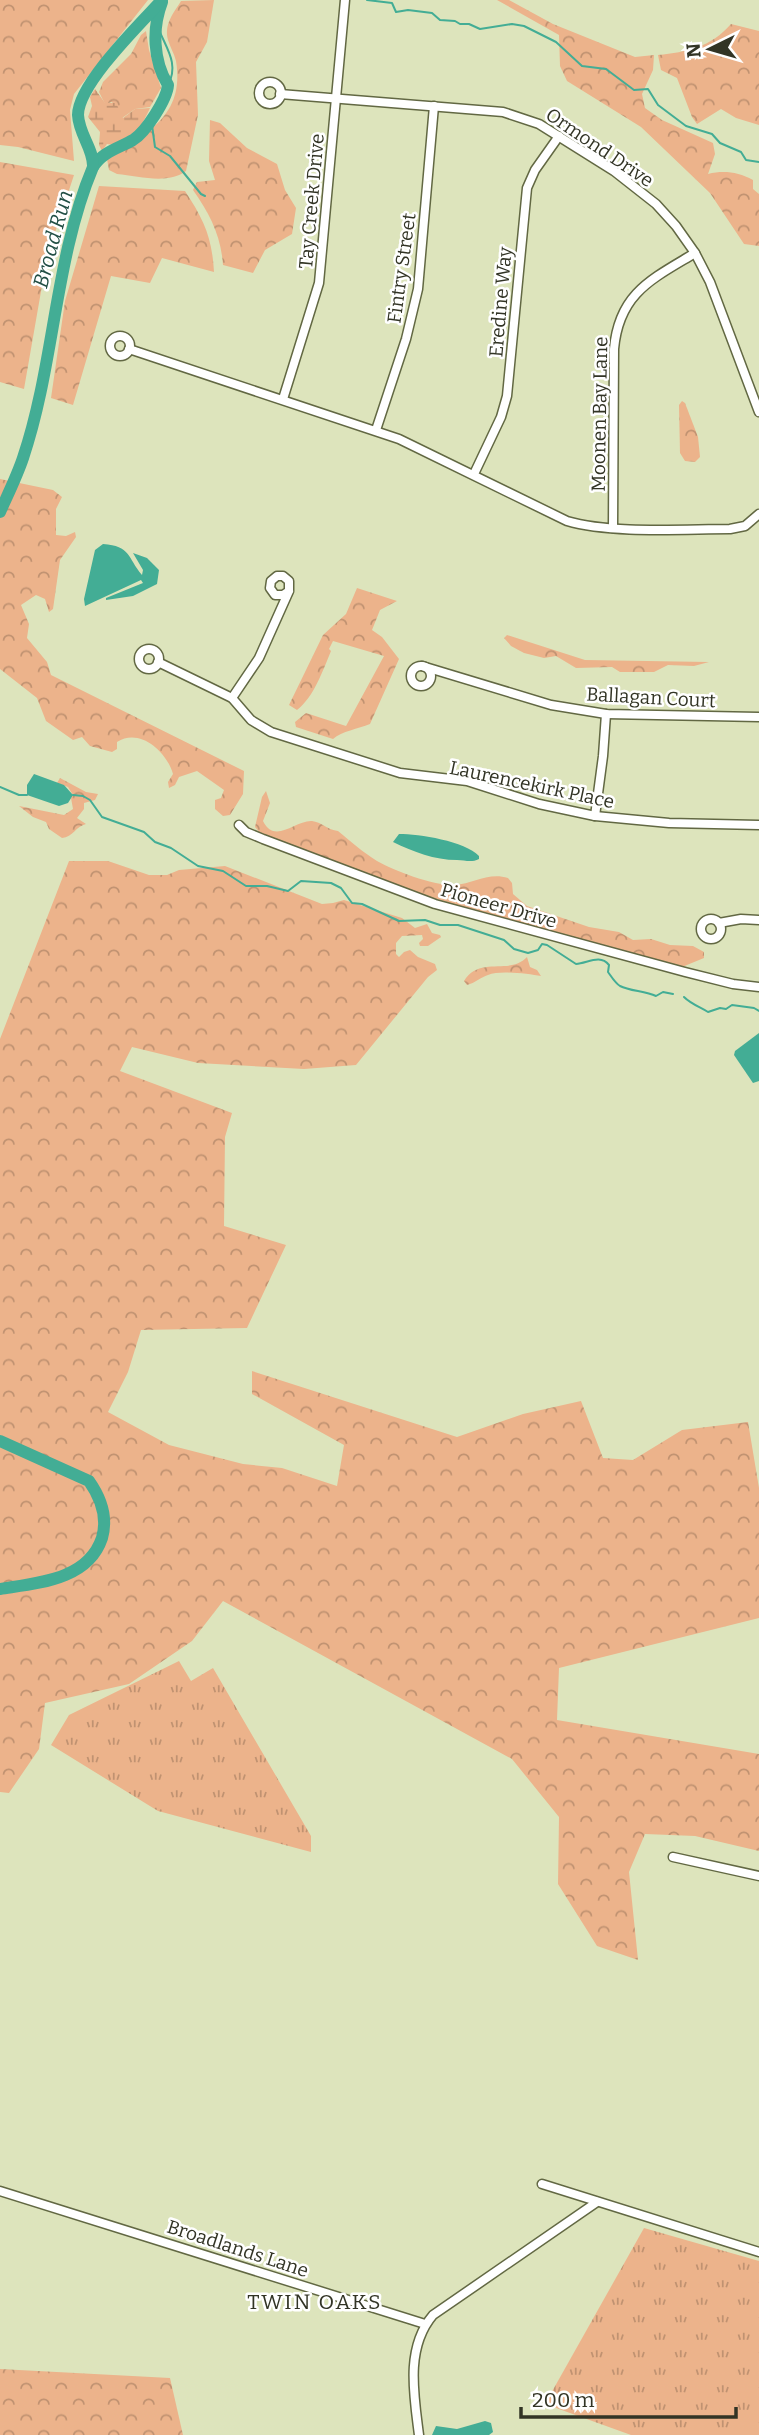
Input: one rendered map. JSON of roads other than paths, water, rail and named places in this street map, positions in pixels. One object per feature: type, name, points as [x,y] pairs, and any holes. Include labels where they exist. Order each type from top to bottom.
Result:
[{"type":"street","name":"Tay Creek Drive","points":[[283,399],[319,283],[345,0]]},
{"type":"street","name":"Ormond Drive","points":[[280,94],[510,114],[539,124],[614,171],[656,204],[695,253],[710,282],[759,412]]},
{"type":"street","name":"Fintry Street","points":[[376,430],[406,339],[418,289],[433,106]]},
{"type":"street","name":"Eredine Way","points":[[474,474],[501,418],[507,396],[527,188],[535,170],[559,136]]},
{"type":"street","name":"Moonen Bay Lane","points":[[613,528],[614,349],[617,328],[627,304],[639,289],[695,253]]},
{"type":"street","points":[[129,349],[376,430],[474,474],[567,521],[613,528],[735,529],[750,523],[759,514]]},
{"type":"street","points":[[232,698],[259,659],[289,592]]},
{"type":"street","name":"Laurencekirk Place","points":[[159,662],[232,698],[251,720],[271,732],[400,773],[467,781],[539,804],[595,816],[656,822],[759,825]]},
{"type":"street","name":"Ballagan Court","points":[[422,666],[551,705],[606,714],[759,717]]},
{"type":"street","points":[[595,816],[606,714]]},
{"type":"street","name":"Pioneer Drive","points":[[239,825],[246,832],[263,839],[435,904],[733,985],[759,987]]},
{"type":"street","points":[[719,923],[741,919],[759,920]]},
{"type":"street","points":[[673,1857],[759,1876]]},
{"type":"street","points":[[542,2184],[759,2252]]},
{"type":"street","name":"Broadlands Lane","points":[[0,2191],[425,2324]]},
{"type":"street","points":[[419,2435],[414,2377],[417,2342],[425,2324],[433,2315],[597,2202]]},
{"type":"water","points":[[103,544],[124,550],[142,575],[143,570],[133,553],[147,558],[159,570],[157,584],[133,596],[106,600],[143,583],[141,580],[85,606],[84,599],[95,550]]},
{"type":"water","points":[[34,774],[64,785],[73,795],[68,803],[59,806],[27,795],[27,785]]},
{"type":"water","points":[[399,834],[453,842],[472,851],[479,859],[449,860],[424,855],[393,842]]},
{"type":"water","points":[[759,1033],[759,1081],[753,1083],[734,1055],[735,1051]]},
{"type":"water","points":[[485,2421],[491,2423],[493,2432],[489,2435],[432,2435],[436,2426],[457,2429]]},
{"type":"waterway","name":"Broad Run","points":[[0,512],[21,465],[34,422],[70,238],[93,167],[79,122],[81,102],[99,71],[162,0]]},
{"type":"waterway","points":[[367,0],[392,3],[396,12],[408,10],[432,13],[440,20],[469,24],[480,29],[512,24],[524,26],[556,42],[582,66],[606,69],[634,90],[648,89],[658,105],[686,126],[712,134],[720,143],[741,152],[746,160],[759,162]]},
{"type":"waterway","points":[[93,167],[106,154],[138,136],[150,123],[167,91],[168,85],[159,66],[156,44],[162,2]]},
{"type":"waterway","points":[[156,21],[171,60],[168,85]]},
{"type":"waterway","points":[[151,118],[155,147],[170,156],[205,196]]},
{"type":"waterway","points":[[0,787],[19,795],[27,795]]},
{"type":"waterway","points":[[73,795],[90,800],[102,817],[144,832],[155,842],[171,848],[198,866],[223,871],[246,886],[267,886],[288,891],[301,881],[331,883],[341,888],[352,903],[362,904],[399,921],[425,920],[440,925],[458,925],[504,940],[514,949],[528,953],[538,950],[542,944],[547,945],[576,964],[602,960],[609,965],[608,972],[618,985],[624,988],[656,996],[663,992],[673,994]]},
{"type":"waterway","points":[[684,997],[708,1012],[726,1009],[732,1005],[759,1011]]},
{"type":"waterway","name":"Broad Run","points":[[0,1441],[89,1481],[104,1515],[102,1538],[86,1563],[60,1577],[0,1589]]},
{"type":"district","name":"TWIN OAKS","points":[[315,2302]]}]
